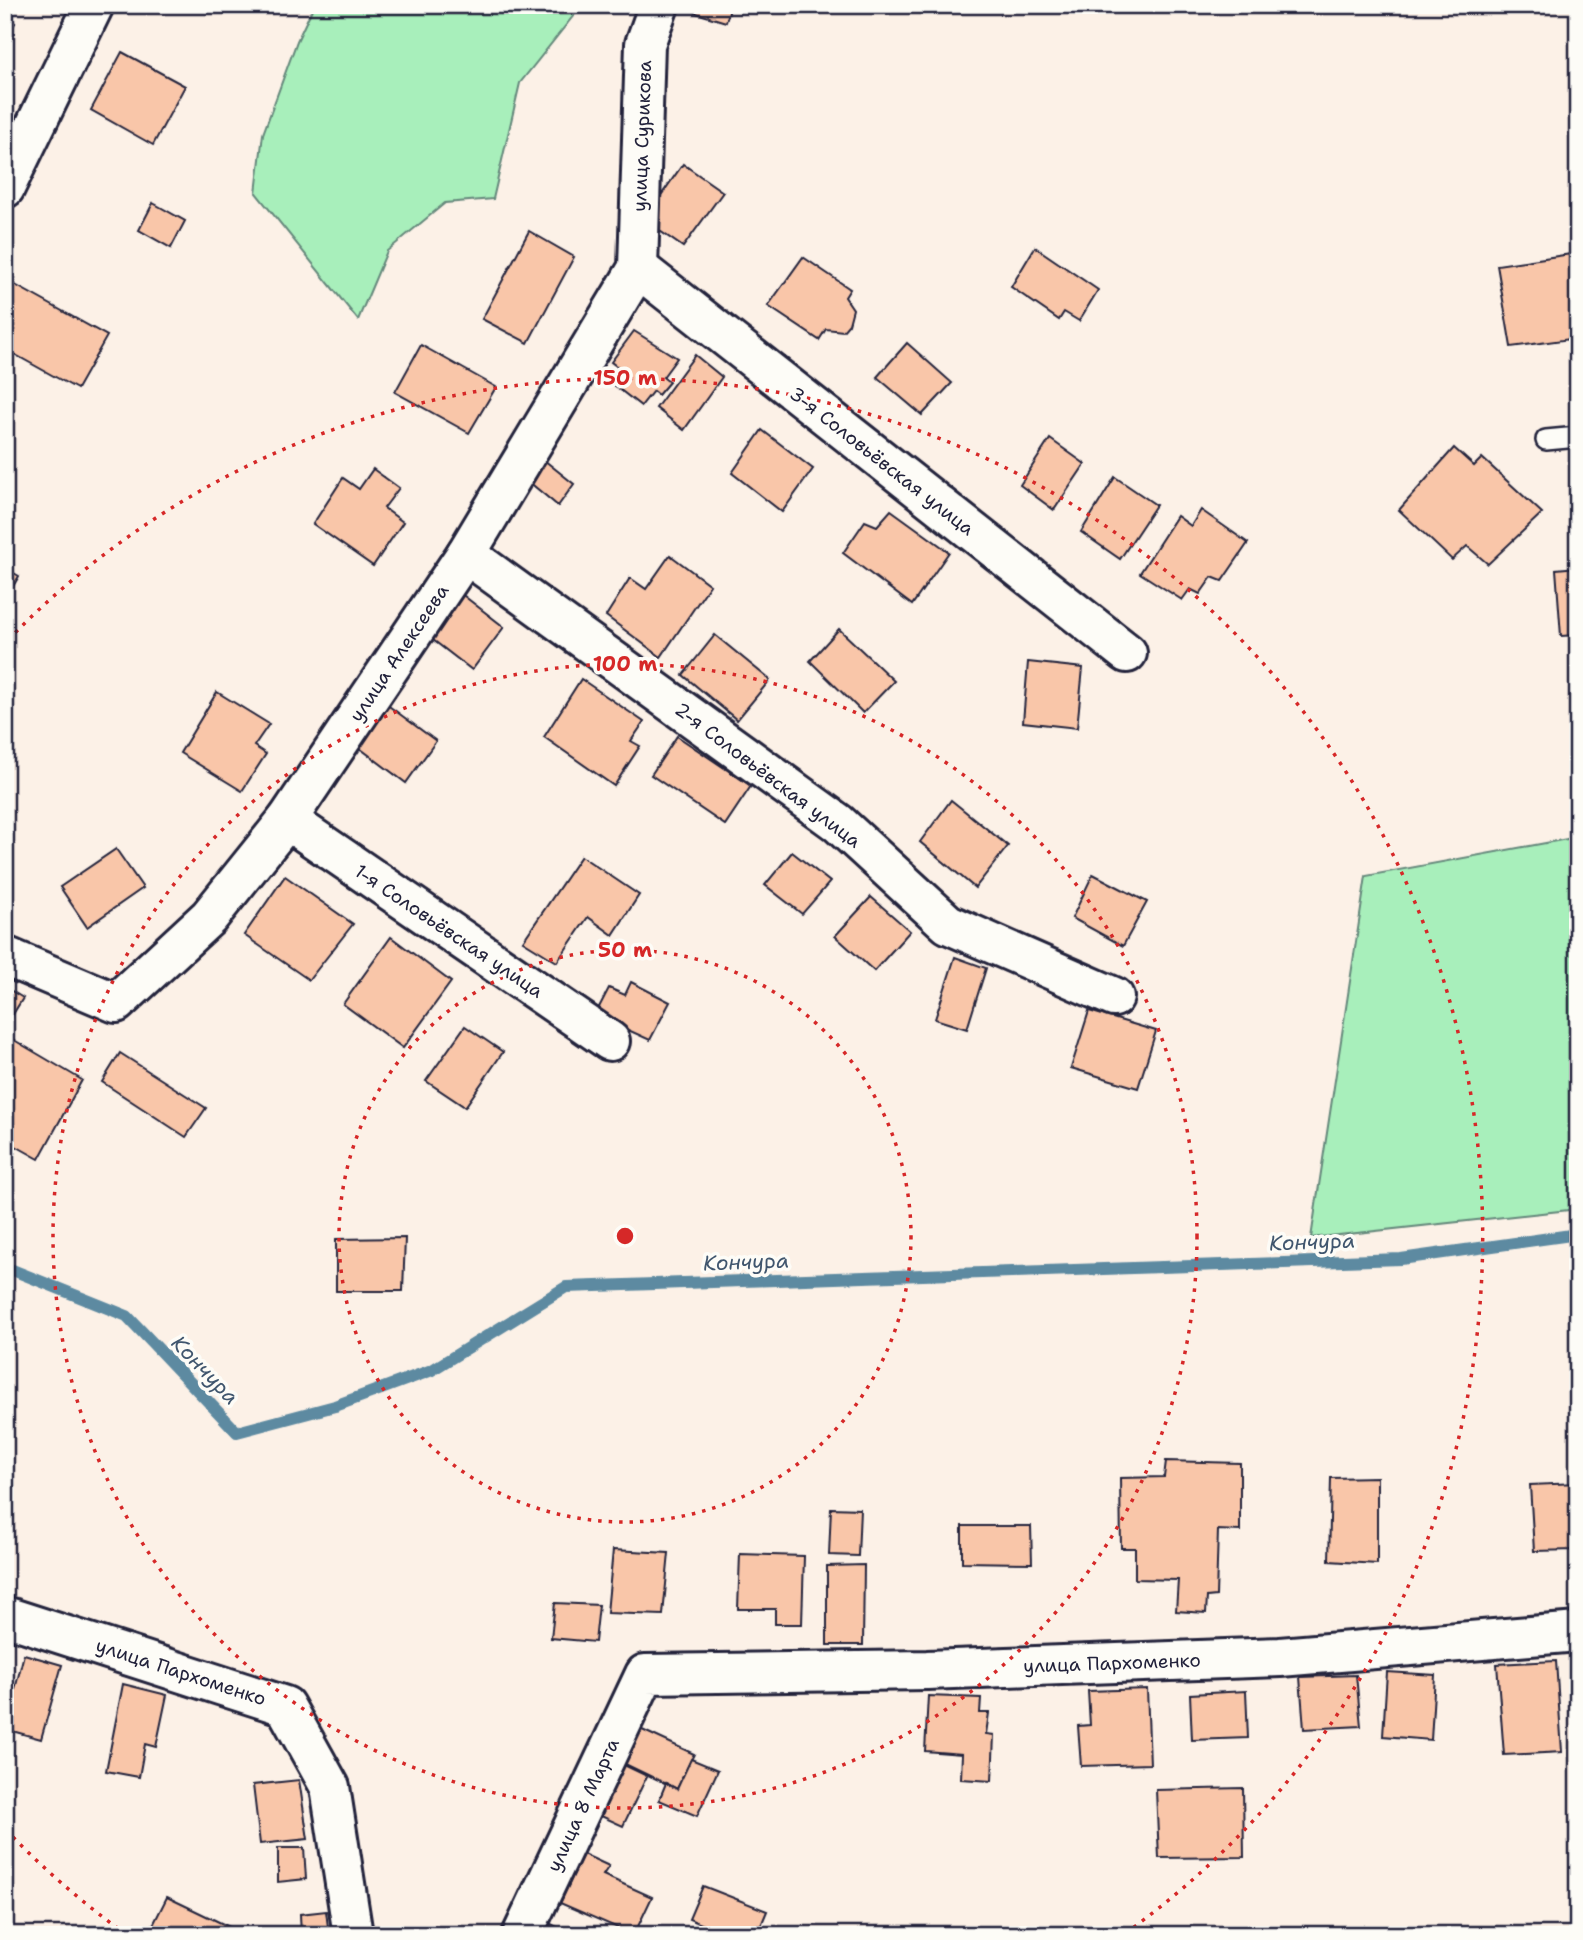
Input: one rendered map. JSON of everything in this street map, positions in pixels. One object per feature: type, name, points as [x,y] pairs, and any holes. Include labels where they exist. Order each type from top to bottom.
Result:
[{"type":"street","points":[[5,188],[94,5]]},
{"type":"street","name":"улица Сурикова","points":[[638,268],[645,44],[659,5]]},
{"type":"street","name":"улица Алексеева","points":[[5,956],[116,1003],[209,916],[287,820],[466,554],[638,268]]},
{"type":"street","name":"3-я Соловьёвская улица","points":[[638,268],[1127,653]]},
{"type":"street","name":"2-я Соловьёвская улица","points":[[466,554],[838,823],[948,924],[1114,997]]},
{"type":"street","name":"1-я Соловьёвская улица","points":[[287,820],[610,1041]]},
{"type":"street","name":"улица Пархоменко","points":[[5,1616],[285,1706],[330,1787],[353,1935]]},
{"type":"street","name":"улица Пархоменко","points":[[645,1674],[927,1670],[1280,1657],[1578,1632]]},
{"type":"street","name":"улица 8 Марта","points":[[522,1935],[645,1674]]},
{"type":"lane","points":[[1546,440],[1578,437]]},
{"type":"green space","points":[[314,5],[582,5],[520,83],[493,199],[445,203],[387,251],[358,320],[256,193],[263,134],[297,41]]},
{"type":"green space","points":[[1578,837],[1578,1209],[1311,1238],[1366,876]]},
{"type":"building","points":[[698,5],[731,5],[726,22],[696,13]]},
{"type":"building","points":[[5,16],[15,23],[5,39]]},
{"type":"building","points":[[122,52],[185,86],[153,145],[91,110]]},
{"type":"building","points":[[683,164],[723,192],[683,247],[644,220]]},
{"type":"building","points":[[153,203],[185,221],[171,248],[139,230]]},
{"type":"building","points":[[529,231],[574,257],[528,343],[482,319]]},
{"type":"building","points":[[1035,247],[1098,290],[1079,321],[1064,312],[1059,320],[1011,287]]},
{"type":"building","points":[[1578,253],[1578,338],[1511,347],[1497,265]]},
{"type":"building","points":[[803,257],[850,289],[845,297],[853,309],[849,324],[843,331],[826,329],[819,340],[768,306]]},
{"type":"building","points":[[8,281],[107,336],[77,389],[5,349]]},
{"type":"building","points":[[634,331],[677,358],[663,377],[669,382],[658,395],[653,391],[641,406],[614,385],[624,372],[611,362]]},
{"type":"building","points":[[907,343],[952,383],[922,415],[877,377]]},
{"type":"building","points":[[421,345],[496,387],[469,433],[395,392]]},
{"type":"building","points":[[695,355],[722,377],[684,430],[656,408]]},
{"type":"building","points":[[762,430],[813,469],[782,512],[732,473]]},
{"type":"building","points":[[1050,439],[1085,464],[1054,510],[1020,485]]},
{"type":"building","points":[[1454,448],[1474,466],[1482,458],[1542,513],[1488,564],[1467,546],[1452,560],[1399,510]]},
{"type":"building","points":[[544,460],[574,484],[558,506],[528,481]]},
{"type":"building","points":[[373,469],[399,488],[384,508],[403,522],[373,566],[313,524],[343,478],[359,489]]},
{"type":"building","points":[[1115,477],[1156,505],[1120,559],[1081,532]]},
{"type":"building","points":[[891,510],[949,552],[912,605],[843,553],[865,521],[877,526]]},
{"type":"building","points":[[1201,510],[1248,543],[1222,581],[1212,577],[1200,594],[1190,589],[1182,600],[1140,573],[1177,516],[1191,526]]},
{"type":"building","points":[[670,555],[710,585],[661,657],[606,616],[630,578],[646,589]]},
{"type":"building","points":[[1578,567],[1578,635],[1561,636],[1556,569]]},
{"type":"building","points":[[5,568],[19,576],[5,600]]},
{"type":"building","points":[[455,589],[504,627],[472,670],[424,633]]},
{"type":"building","points":[[839,629],[894,681],[863,713],[810,661]]},
{"type":"building","points":[[715,635],[770,680],[737,720],[683,675]]},
{"type":"building","points":[[1028,662],[1083,668],[1077,728],[1023,722]]},
{"type":"building","points":[[581,679],[644,722],[631,741],[640,746],[614,786],[544,737]]},
{"type":"building","points":[[217,692],[269,724],[254,746],[266,754],[242,791],[180,753]]},
{"type":"building","points":[[374,695],[436,741],[406,783],[345,737]]},
{"type":"building","points":[[677,736],[751,786],[725,825],[651,775]]},
{"type":"building","points":[[951,800],[1008,846],[975,888],[920,842]]},
{"type":"building","points":[[116,849],[143,888],[87,927],[60,887]]},
{"type":"building","points":[[792,852],[830,882],[802,914],[765,885]]},
{"type":"building","points":[[581,856],[639,895],[613,935],[588,917],[557,962],[523,941]]},
{"type":"building","points":[[1093,874],[1147,902],[1123,946],[1072,918]]},
{"type":"building","points":[[285,876],[353,924],[309,980],[244,935]]},
{"type":"building","points":[[871,897],[910,931],[874,971],[835,936]]},
{"type":"building","points":[[391,937],[451,982],[403,1048],[343,1004]]},
{"type":"building","points":[[955,957],[986,968],[967,1029],[935,1019]]},
{"type":"building","points":[[631,982],[670,1002],[650,1040],[595,1015],[609,988],[625,995]]},
{"type":"building","points":[[5,987],[23,998],[5,1027]]},
{"type":"building","points":[[1089,1011],[1156,1031],[1138,1088],[1071,1068]]},
{"type":"building","points":[[465,1026],[503,1052],[465,1107],[426,1081]]},
{"type":"building","points":[[9,1037],[82,1080],[39,1159],[5,1140],[5,1044]]},
{"type":"building","points":[[120,1053],[206,1108],[186,1137],[102,1082]]},
{"type":"building","points":[[405,1238],[403,1291],[336,1291],[336,1239]]},
{"type":"building","points":[[1166,1461],[1240,1463],[1240,1531],[1218,1530],[1216,1596],[1207,1597],[1206,1613],[1176,1611],[1178,1580],[1135,1579],[1135,1548],[1121,1548],[1120,1478],[1164,1477]]},
{"type":"building","points":[[1377,1477],[1377,1564],[1329,1561],[1331,1478]]},
{"type":"building","points":[[1578,1483],[1577,1580],[1575,1550],[1534,1551],[1530,1485]]},
{"type":"building","points":[[831,1508],[860,1509],[858,1556],[829,1555]]},
{"type":"building","points":[[962,1526],[1031,1526],[1032,1563],[962,1562]]},
{"type":"building","points":[[613,1550],[669,1553],[663,1615],[607,1613]]},
{"type":"building","points":[[740,1554],[804,1556],[802,1624],[775,1624],[775,1609],[738,1609]]},
{"type":"building","points":[[864,1565],[863,1645],[827,1645],[827,1566]]},
{"type":"building","points":[[555,1603],[599,1605],[595,1642],[551,1638]]},
{"type":"building","points":[[24,1654],[62,1665],[41,1739],[5,1729]]},
{"type":"building","points":[[1556,1661],[1562,1752],[1504,1755],[1497,1664]]},
{"type":"building","points":[[1574,1661],[1578,1661],[1578,1713]]},
{"type":"building","points":[[1387,1672],[1435,1675],[1431,1740],[1383,1736]]},
{"type":"building","points":[[1356,1675],[1361,1726],[1304,1729],[1300,1677]]},
{"type":"building","points":[[123,1684],[167,1695],[156,1747],[145,1744],[139,1777],[106,1771]]},
{"type":"building","points":[[1147,1689],[1150,1764],[1081,1766],[1078,1726],[1090,1725],[1088,1691]]},
{"type":"building","points":[[1246,1691],[1248,1738],[1192,1740],[1190,1694]]},
{"type":"building","points":[[928,1696],[981,1698],[980,1713],[989,1713],[986,1734],[994,1735],[992,1781],[961,1779],[962,1754],[925,1751]]},
{"type":"building","points":[[640,1729],[694,1754],[677,1789],[625,1764]]},
{"type":"building","points":[[691,1759],[718,1770],[697,1816],[659,1800],[666,1783],[677,1789]]},
{"type":"building","points":[[624,1765],[647,1776],[623,1826],[601,1816]]},
{"type":"building","points":[[299,1780],[308,1839],[260,1844],[253,1785]]},
{"type":"building","points":[[1243,1788],[1244,1857],[1159,1858],[1156,1790]]},
{"type":"building","points":[[278,1848],[304,1848],[306,1879],[278,1882]]},
{"type":"building","points":[[583,1854],[609,1866],[603,1875],[652,1897],[634,1935],[560,1903]]},
{"type":"building","points":[[703,1886],[767,1911],[757,1935],[728,1935],[689,1919]]},
{"type":"building","points":[[167,1897],[246,1935],[148,1935]]},
{"type":"building","points":[[326,1911],[329,1935],[301,1935],[300,1914]]},
{"type":"building","points":[[551,1924],[573,1935],[546,1935]]},
{"type":"waterway","name":"Кончура","points":[[5,1267],[127,1316],[237,1432],[335,1406],[432,1370],[566,1287],[1401,1259],[1578,1234]]}]
